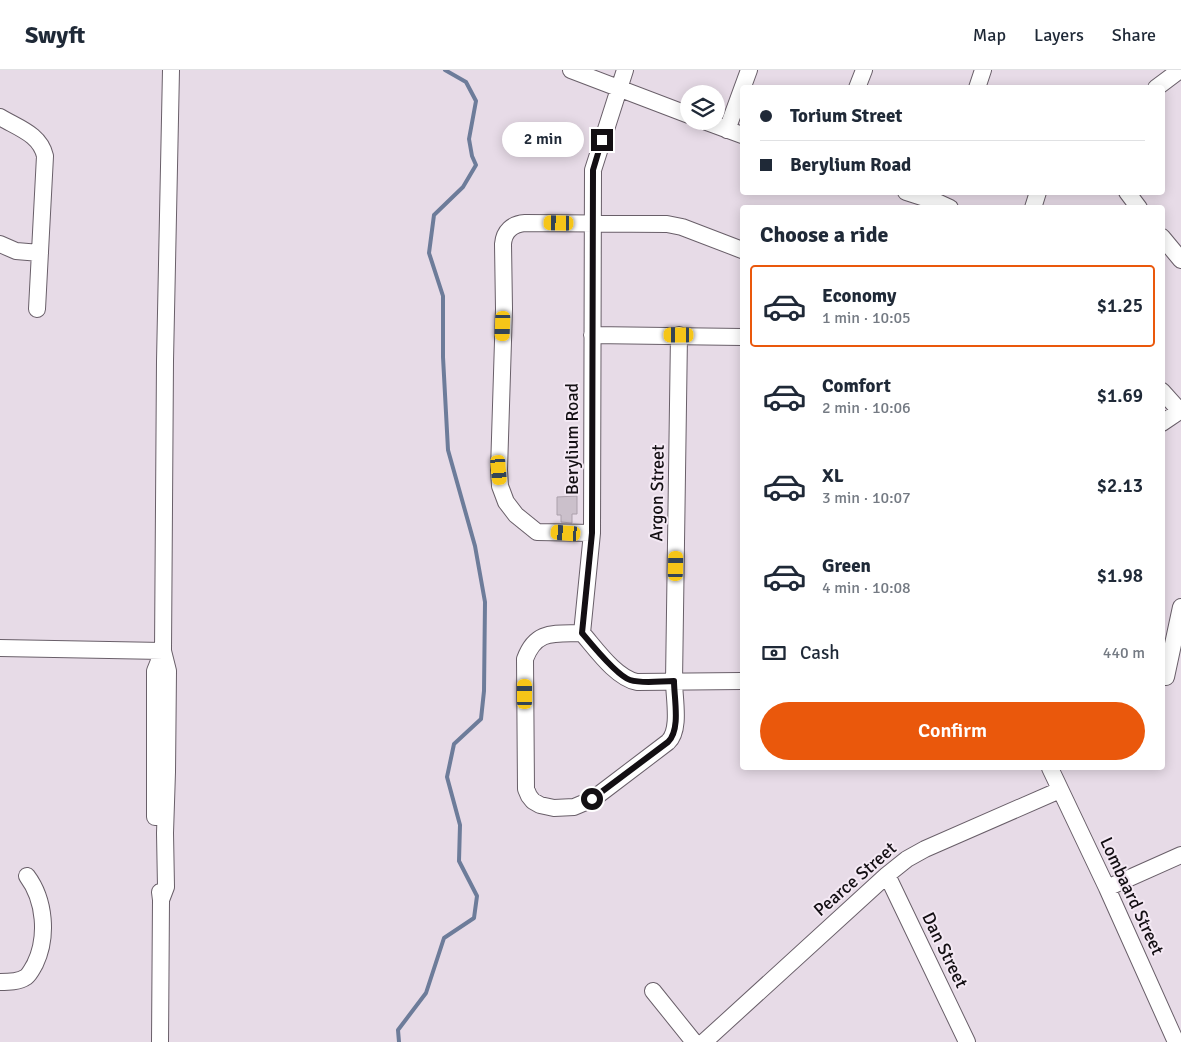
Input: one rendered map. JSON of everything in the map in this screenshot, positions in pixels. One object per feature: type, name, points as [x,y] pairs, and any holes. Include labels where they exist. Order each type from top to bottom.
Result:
[{"type":"street","points":[[160,1042],[161,900],[158,883],[156,834],[155,671],[163,651],[165,361],[171,70]]},
{"type":"street","points":[[571,70],[680,112]]},
{"type":"street","name":"Berylium Road","points":[[582,633],[592,533],[593,170],[625,70]]},
{"type":"street","points":[[744,85],[749,70]]},
{"type":"street","points":[[859,85],[864,70]]},
{"type":"street","points":[[978,85],[982,70]]},
{"type":"street","points":[[1162,85],[1177,78]]},
{"type":"street","points":[[740,95],[727,130],[740,135]]},
{"type":"street","points":[[0,117],[38,139],[43,147],[45,156],[37,309]]},
{"type":"street","points":[[916,195],[941,202]]},
{"type":"street","points":[[592,533],[537,532],[516,515],[506,502],[500,486],[504,238],[511,228],[520,223],[673,225],[740,249]]},
{"type":"street","points":[[1165,241],[1181,260]]},
{"type":"street","points":[[0,244],[16,251],[40,253]]},
{"type":"street","points":[[592,335],[740,337]]},
{"type":"street","name":"Argon Street","points":[[582,633],[552,634],[537,640],[530,647],[525,659],[526,789],[533,801],[540,805],[564,808],[584,804],[671,739],[676,730],[674,681],[679,335]]},
{"type":"street","points":[[1165,394],[1180,410],[1165,421]]},
{"type":"street","points":[[1170,678],[1181,607]]},
{"type":"street","points":[[582,633],[628,680],[637,682],[740,681]]},
{"type":"street","points":[[0,648],[163,651]]},
{"type":"street","name":"Lombaard Street","points":[[1051,770],[1108,888],[1176,1042]]},
{"type":"street","name":"Pearce Street","points":[[704,1042],[887,875],[907,859],[925,849],[1060,790]]},
{"type":"street","points":[[1108,888],[1181,855]]},
{"type":"street","name":"Dan Street","points":[[887,875],[967,1042]]},
{"type":"street","points":[[0,982],[14,981],[27,976],[36,961],[42,945],[42,921],[39,900],[35,887],[27,876]]},
{"type":"street","points":[[653,991],[694,1042]]},
{"type":"building","points":[[577,496],[577,514],[572,514],[572,523],[561,522],[561,515],[557,515],[557,497]]},
{"type":"waterway","points":[[399,1042],[398,1030],[426,993],[444,938],[474,918],[477,896],[459,861],[460,825],[447,777],[454,744],[481,719],[484,691],[485,602],[475,546],[448,450],[443,357],[443,296],[429,253],[434,215],[463,187],[476,165],[472,156],[469,139],[476,101],[466,82],[445,70]]},
{"type":"route","points":[[592,799],[668,742],[676,730],[674,681],[637,682],[628,680],[620,674],[582,633],[592,533],[593,170],[602,140]]}]
